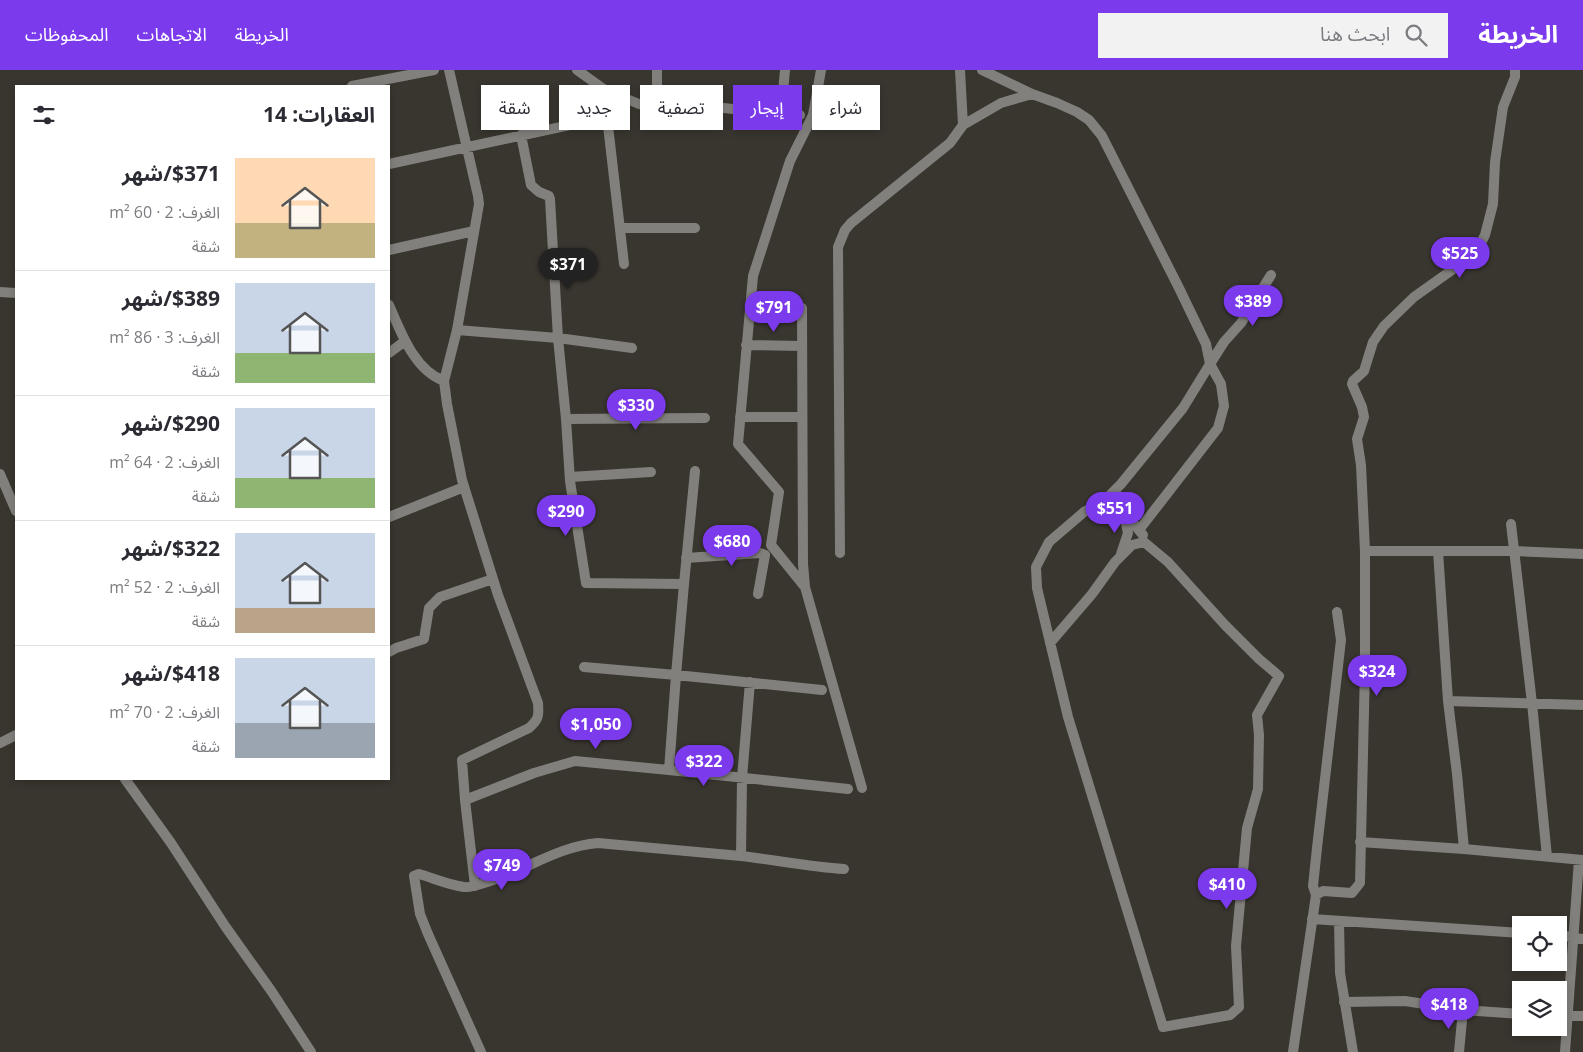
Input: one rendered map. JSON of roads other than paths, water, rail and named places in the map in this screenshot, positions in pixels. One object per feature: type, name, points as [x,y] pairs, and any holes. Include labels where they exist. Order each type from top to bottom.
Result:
[{"type":"street","points":[[357,85],[434,70]]},
{"type":"street","points":[[449,70],[478,196],[478,212],[457,330],[444,381],[447,404],[464,487],[493,579],[538,703],[539,715],[529,728],[462,760],[475,886]]},
{"type":"street","points":[[657,70],[657,85]]},
{"type":"street","points":[[784,85],[785,70]]},
{"type":"street","points":[[805,587],[771,545],[778,492],[738,444],[753,276],[790,160],[813,115],[821,70]]},
{"type":"street","points":[[960,70],[963,125]]},
{"type":"street","points":[[982,70],[1032,94],[1077,112],[1089,120],[1102,136],[1180,288],[1206,344],[1210,364],[1221,384],[1224,406],[1218,428],[1139,530]]},
{"type":"street","points":[[1316,895],[1323,891],[1352,893],[1360,884],[1365,668],[1365,551],[1361,465],[1357,439],[1364,417],[1362,407],[1352,384],[1364,370],[1373,342],[1384,326],[1414,297],[1476,253],[1485,235],[1493,204],[1495,162],[1504,107],[1515,77],[1515,70]]},
{"type":"street","points":[[580,71],[598,85]]},
{"type":"street","points":[[840,553],[838,247],[845,230],[851,223],[950,144],[963,125],[1001,103],[1032,94]]},
{"type":"street","points":[[390,164],[559,127]]},
{"type":"street","points":[[609,130],[624,264]]},
{"type":"street","points":[[521,135],[531,185],[550,199],[558,338],[570,476],[586,584],[684,584]]},
{"type":"street","points":[[620,228],[695,228]]},
{"type":"street","points":[[390,250],[474,231]]},
{"type":"street","points":[[1050,643],[1132,544],[1144,542],[1168,562],[1225,625],[1279,676],[1257,714],[1259,735],[1258,789],[1247,828],[1236,946],[1238,1007],[1230,1015],[1163,1027],[1068,717],[1050,643],[1037,588],[1036,567],[1049,542],[1084,512],[1104,501],[1115,490],[1183,408],[1224,342],[1241,323],[1271,275]]},
{"type":"street","points":[[0,292],[15,293]]},
{"type":"street","points":[[390,307],[405,341],[423,365],[436,378],[444,381]]},
{"type":"street","points":[[750,309],[802,308],[803,564],[805,587],[862,788]]},
{"type":"street","points":[[457,330],[558,338],[632,348]]},
{"type":"street","points":[[390,352],[405,341]]},
{"type":"street","points":[[746,345],[802,346]]},
{"type":"street","points":[[740,417],[802,418]]},
{"type":"street","points":[[566,419],[706,418]]},
{"type":"street","points":[[669,770],[695,471]]},
{"type":"street","points":[[570,476],[651,472]]},
{"type":"street","points":[[0,474],[15,509]]},
{"type":"street","points":[[390,517],[464,487]]},
{"type":"street","points":[[1115,490],[1123,511],[1128,533],[1120,557]]},
{"type":"street","points":[[1096,506],[1123,511],[1143,534],[1148,546]]},
{"type":"street","points":[[1511,524],[1532,703],[1546,857]]},
{"type":"street","points":[[1365,551],[1514,551],[1583,554]]},
{"type":"street","points":[[1438,551],[1448,701],[1464,849]]},
{"type":"street","points":[[686,558],[760,553],[765,555],[758,594]]},
{"type":"street","points":[[390,651],[424,639],[429,608],[440,597],[493,579]]},
{"type":"street","points":[[1293,1052],[1316,895],[1313,886],[1316,848],[1341,640],[1337,612]]},
{"type":"street","points":[[584,667],[822,690]]},
{"type":"street","points":[[741,856],[742,778],[750,682]]},
{"type":"street","points":[[1448,701],[1583,705]]},
{"type":"street","points":[[0,743],[15,736]]},
{"type":"street","points":[[465,800],[534,773],[575,761],[848,789]]},
{"type":"street","points":[[125,780],[171,843],[311,1052]]},
{"type":"street","points":[[1360,842],[1581,860],[1578,938],[1567,995]]},
{"type":"street","points":[[481,1052],[420,914],[414,876],[419,874],[464,887],[475,886],[505,876],[581,844],[598,843],[741,856],[797,863],[812,867],[844,869]]},
{"type":"street","points":[[1312,919],[1512,932]]},
{"type":"street","points":[[1339,921],[1340,972],[1353,1052]]},
{"type":"street","points":[[1344,1002],[1405,1001],[1463,1010],[1512,1013]]},
{"type":"street","points":[[1459,1052],[1463,1010]]},
{"type":"street","points":[[1567,1016],[1583,1016]]},
{"type":"street","points":[[1564,1036],[1565,1052]]}]
